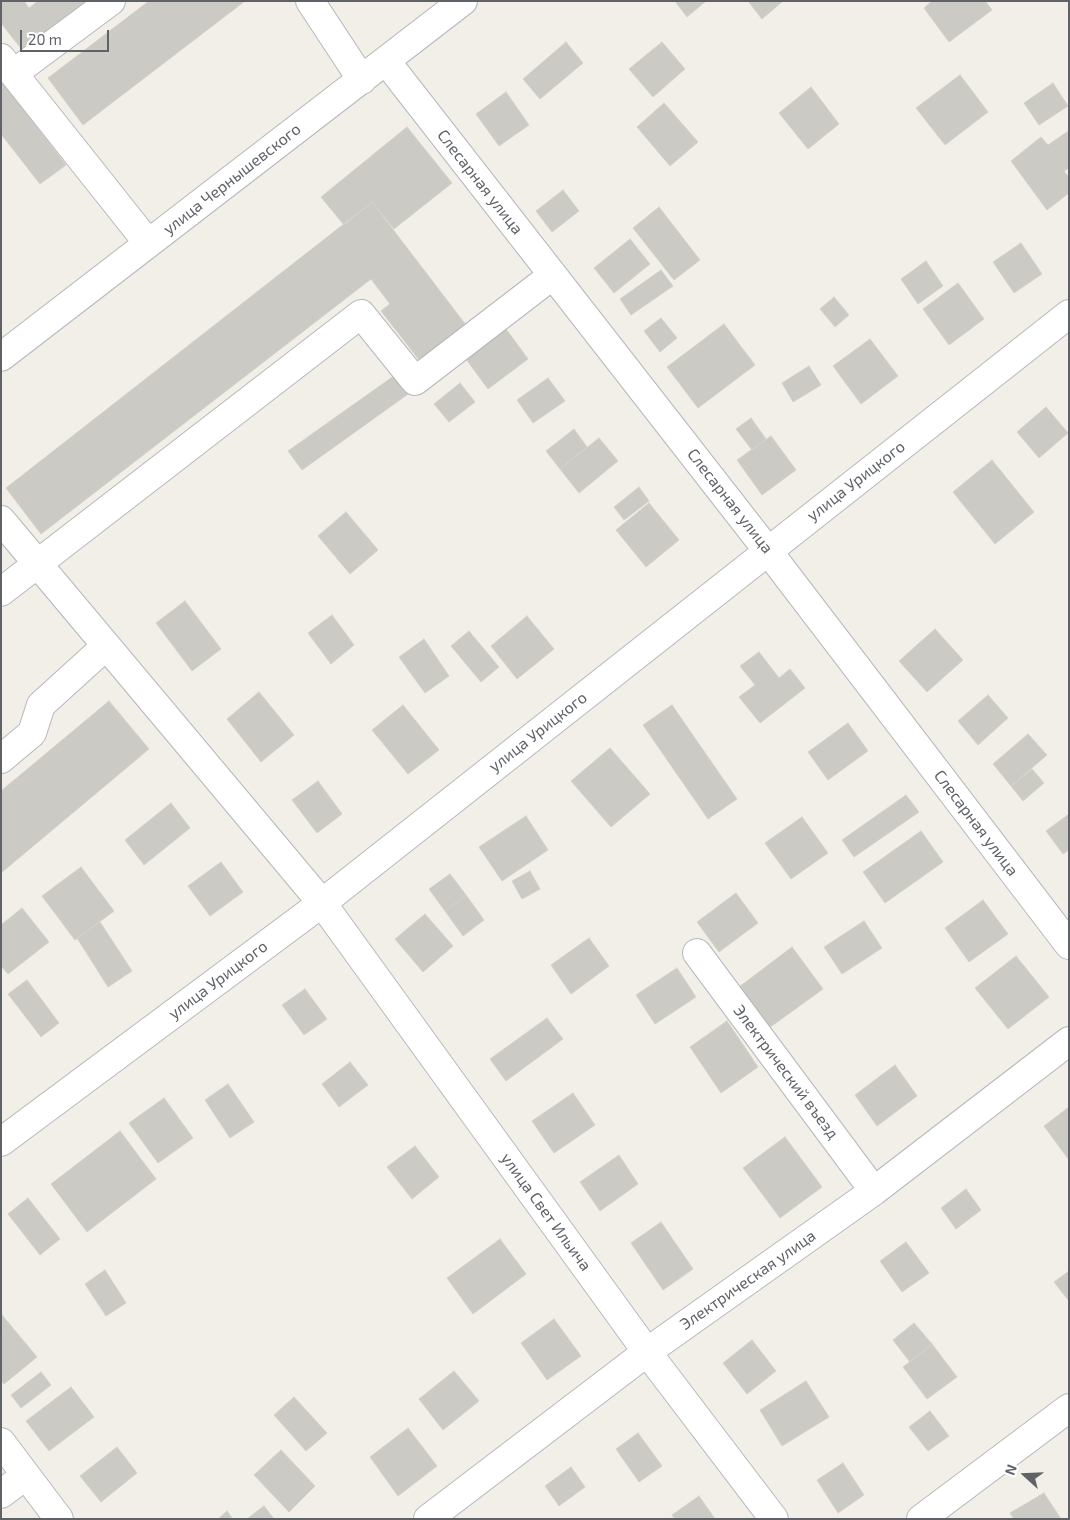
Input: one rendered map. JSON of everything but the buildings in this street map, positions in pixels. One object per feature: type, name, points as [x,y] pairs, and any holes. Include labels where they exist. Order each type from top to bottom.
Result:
[{"type":"street","points":[[111,1],[7,66],[148,243]]},
{"type":"street","points":[[310,1],[362,80]]},
{"type":"street","name":"улица Чернышевского","points":[[1,357],[463,1]]},
{"type":"street","name":"Слесарная улица","points":[[386,62],[768,550],[1069,945]]},
{"type":"street","points":[[1,592],[361,314],[415,381],[553,275]]},
{"type":"street","name":"улица Урицкого","points":[[1,1142],[322,903],[1069,314]]},
{"type":"street","name":"улица Свет Ильича","points":[[1,520],[322,903],[647,1352],[774,1519]]},
{"type":"street","points":[[1,759],[32,733],[41,705],[106,646]]},
{"type":"street","name":"Электрический въезд","points":[[697,953],[874,1191]]},
{"type":"street","name":"Электрическая улица","points":[[428,1519],[647,1352],[874,1191],[1069,1041]]},
{"type":"street","points":[[921,1519],[1069,1408]]},
{"type":"street","points":[[1,1442],[59,1519]]},
{"type":"street","points":[[1,1494],[26,1475]]}]
